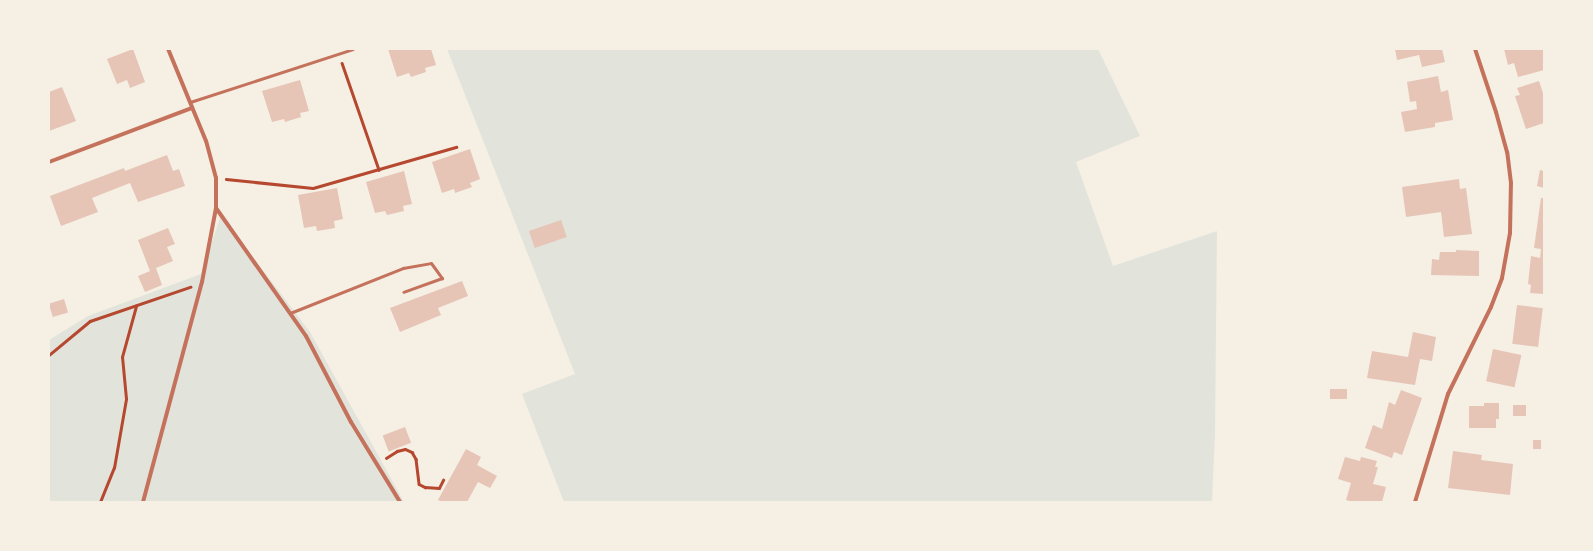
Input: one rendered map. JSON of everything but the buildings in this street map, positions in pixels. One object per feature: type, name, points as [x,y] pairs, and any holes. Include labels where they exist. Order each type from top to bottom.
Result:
[{"type":"street","points":[[143,502],[202,282],[216,208],[216,178],[206,141],[168,49]]},
{"type":"street","points":[[1415,502],[1448,394],[1491,307],[1502,278],[1510,233],[1511,183],[1507,152],[1496,112],[1475,49]]},
{"type":"street","points":[[49,162],[192,108]]},
{"type":"street","points":[[216,208],[306,336],[351,422],[400,502]]},
{"type":"lane","points":[[190,102],[353,49]]},
{"type":"lane","points":[[290,313],[403,268],[431,263],[442,278],[403,292]]},
{"type":"path","points":[[339,54],[379,170]]},
{"type":"path","points":[[216,178],[313,188],[456,147]]},
{"type":"path","points":[[49,355],[90,321],[202,282]]},
{"type":"path","points":[[100,502],[114,468],[126,399],[122,357],[136,306]]},
{"type":"path","points":[[377,464],[397,451],[404,450],[412,452],[416,459],[419,484],[425,487],[439,488],[443,480]]},
{"type":"shaded area","points":[[447,49],[1098,49],[1140,136],[1076,162],[1113,266],[1217,231],[1215,433],[1212,502],[564,502],[522,394],[575,374]]},
{"type":"shaded area","points":[[221,215],[310,332],[404,502],[49,502],[49,340],[88,316],[201,274]]}]
